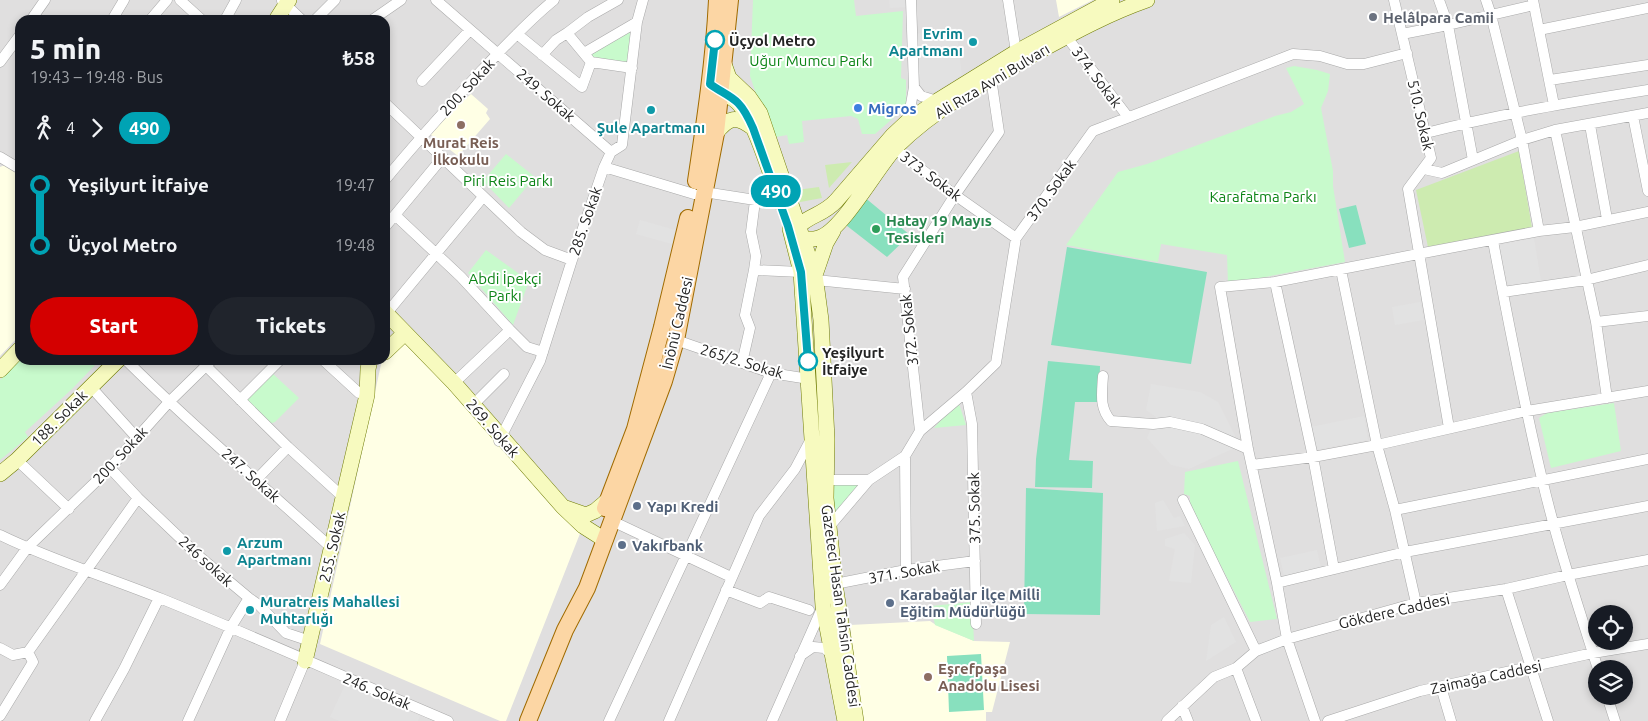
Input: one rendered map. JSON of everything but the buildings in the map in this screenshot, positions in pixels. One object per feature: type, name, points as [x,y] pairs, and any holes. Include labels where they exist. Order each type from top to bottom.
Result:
[{"type":"main road","name":"İnönü Caddesi","points":[[528,721],[566,630],[600,537],[608,500],[635,429],[716,134],[718,86],[715,39],[717,0]]},
{"type":"main road","name":"İnönü Caddesi","points":[[600,537],[612,521],[664,380],[676,340],[699,193],[718,86],[724,64],[730,0]]},
{"type":"main road","name":"Ali Rıza Avni Bulvarı","points":[[796,222],[828,210],[894,134],[908,121],[1016,52],[1112,0]]},
{"type":"main road","name":"Ali Rıza Avni Bulvarı","points":[[796,222],[818,238],[835,227],[895,149],[922,124],[991,78],[1066,36],[1117,10],[1147,0]]},
{"type":"main road","points":[[278,15],[285,2]]},
{"type":"main road","name":"Gazeteci Hasan Tahsin Caddesi","points":[[724,64],[729,78],[749,97],[760,113],[796,222],[821,320],[827,439],[826,498],[834,584],[856,721]]},
{"type":"main road","points":[[718,86],[739,88]]},
{"type":"main road","name":"Gazeteci Hasan Tahsin Caddesi","points":[[718,86],[737,102],[746,114],[796,222]]},
{"type":"main road","points":[[716,134],[725,123],[734,119],[744,121],[753,128]]},
{"type":"main road","points":[[811,276],[835,227]]},
{"type":"main road","name":"Gazeteci Hasan Tahsin Caddesi","points":[[811,276],[809,379],[816,608],[833,655],[845,721]]},
{"type":"main road","name":"269. Sokak","points":[[390,319],[454,383],[501,440],[562,507],[583,526],[600,537]]},
{"type":"main road","points":[[390,347],[405,333]]},
{"type":"main road","points":[[0,370],[15,354]]},
{"type":"main road","name":"188. Sokak","points":[[0,474],[17,460],[113,365]]},
{"type":"main road","name":"255. Sokak","points":[[305,660],[344,498],[367,395],[372,365]]},
{"type":"main road","points":[[562,507],[586,515],[595,511],[608,500]]},
{"type":"street","points":[[34,15],[45,0]]},
{"type":"street","points":[[115,15],[124,0]]},
{"type":"street","points":[[154,15],[166,0]]},
{"type":"street","points":[[180,0],[196,15]]},
{"type":"street","points":[[227,15],[236,0]]},
{"type":"street","points":[[320,15],[334,0]]},
{"type":"street","points":[[379,15],[401,0]]},
{"type":"street","name":"249. Sokak","points":[[436,0],[610,152]]},
{"type":"street","name":"200. Sokak","points":[[390,174],[420,136],[537,13],[554,0]]},
{"type":"street","points":[[542,55],[556,40],[588,17],[618,0]]},
{"type":"street","name":"285. Sokak","points":[[501,440],[540,361],[572,260],[610,152],[622,145],[637,22],[642,0]]},
{"type":"street","points":[[908,121],[914,87],[911,0]]},
{"type":"street","points":[[1008,0],[1016,52]]},
{"type":"street","name":"510. Sokak","points":[[1394,0],[1431,158],[1408,189],[1449,428]]},
{"type":"street","points":[[1439,0],[1448,25],[1473,160]]},
{"type":"street","points":[[1486,0],[1516,113],[1539,231]]},
{"type":"street","points":[[285,2],[297,15]]},
{"type":"street","points":[[1402,34],[1491,15],[1534,2],[1554,105]]},
{"type":"street","points":[[1539,30],[1648,8]]},
{"type":"street","points":[[584,53],[637,22]]},
{"type":"street","points":[[422,81],[470,30]]},
{"type":"street","points":[[567,33],[591,62],[632,68]]},
{"type":"street","points":[[517,34],[582,87],[591,62]]},
{"type":"street","name":"374. Sokak","points":[[1066,36],[1128,117]]},
{"type":"street","points":[[0,62],[15,42]]},
{"type":"street","name":"370. Sokak","points":[[829,526],[869,480],[905,456],[920,431],[966,392],[996,363],[1016,238],[1093,131],[1293,54],[1320,56],[1347,64],[1364,64],[1407,53]]},
{"type":"street","points":[[1550,80],[1648,64]]},
{"type":"street","name":"372. Sokak","points":[[920,431],[903,277],[955,195],[999,132],[991,78]]},
{"type":"street","points":[[914,87],[921,96],[937,101]]},
{"type":"street","points":[[1426,133],[1465,122],[1648,90]]},
{"type":"street","points":[[390,108],[521,232],[545,250],[572,260]]},
{"type":"street","points":[[1424,169],[1442,173],[1522,140],[1555,130],[1648,113]]},
{"type":"street","points":[[1633,116],[1648,192]]},
{"type":"street","points":[[1590,125],[1607,219]]},
{"type":"street","points":[[1555,130],[1596,322],[1607,398]]},
{"type":"street","name":"373. Sokak","points":[[895,149],[955,195],[1016,238]]},
{"type":"street","points":[[0,157],[15,166]]},
{"type":"street","points":[[390,221],[443,157]]},
{"type":"street","points":[[604,167],[699,193],[755,201],[796,222]]},
{"type":"street","points":[[390,308],[484,197]]},
{"type":"street","points":[[742,363],[750,328],[745,315],[756,256],[752,232],[755,201]]},
{"type":"street","points":[[1316,721],[1287,639],[1248,449],[1220,287],[1275,282],[1648,212]]},
{"type":"street","points":[[395,215],[461,277],[527,347],[543,352]]},
{"type":"street","points":[[1493,241],[1542,481],[1568,575],[1595,660]]},
{"type":"street","points":[[1503,292],[1586,280],[1648,265]]},
{"type":"street","points":[[754,270],[905,289]]},
{"type":"street","points":[[1341,270],[1377,445],[1395,510],[1416,603]]},
{"type":"street","points":[[1275,282],[1313,457],[1334,569]]},
{"type":"street","points":[[1596,322],[1648,316]]},
{"type":"street","points":[[454,383],[510,330]]},
{"type":"street","name":"265/2. Sokak","points":[[676,340],[771,373],[809,379]]},
{"type":"street","name":"247. Sokak","points":[[131,365],[168,403],[257,479],[326,543],[333,545]]},
{"type":"street","name":"200. Sokak","points":[[0,585],[27,548],[110,468],[168,403],[207,365]]},
{"type":"street","points":[[211,365],[240,400],[344,498]]},
{"type":"street","points":[[240,400],[275,365]]},
{"type":"street","points":[[328,365],[359,393],[367,395]]},
{"type":"street","points":[[609,721],[771,373]]},
{"type":"street","points":[[473,405],[504,374]]},
{"type":"street","points":[[1103,376],[1099,411],[1111,421],[1153,424],[1170,422],[1202,429],[1248,449]]},
{"type":"street","points":[[90,386],[137,438]]},
{"type":"street","points":[[1252,464],[1313,457],[1377,445],[1527,411],[1648,391]]},
{"type":"street","name":"375. Sokak","points":[[966,392],[972,424],[976,624]]},
{"type":"street","points":[[669,721],[731,577],[760,516],[795,469],[811,439]]},
{"type":"street","points":[[257,479],[288,447]]},
{"type":"street","points":[[905,456],[906,570]]},
{"type":"street","points":[[1395,510],[1648,459]]},
{"type":"street","points":[[17,460],[69,508]]},
{"type":"street","name":"246 sokak","points":[[110,468],[138,498],[200,557],[249,598],[259,604],[286,633],[310,641]]},
{"type":"street","points":[[826,480],[869,480]]},
{"type":"street","points":[[0,648],[13,655],[28,652],[84,571],[138,498]]},
{"type":"street","points":[[1183,500],[1256,651]]},
{"type":"street","points":[[1277,583],[1405,552],[1648,506]]},
{"type":"street","points":[[612,521],[731,577]]},
{"type":"street","name":"246. Sokak","points":[[0,535],[84,571],[160,598],[231,628],[305,660],[426,717],[448,721]]},
{"type":"street","name":"Gökdere Caddesi","points":[[1166,721],[1214,677],[1236,668],[1256,651],[1287,639],[1416,603],[1506,589],[1648,560]]},
{"type":"street","name":"371. Sokak","points":[[834,584],[906,570],[974,561]]},
{"type":"street","points":[[1506,589],[1548,721]]},
{"type":"street","points":[[726,590],[760,603],[769,597],[816,608],[799,657],[772,721]]},
{"type":"street","points":[[95,721],[160,598]]},
{"type":"street","points":[[188,721],[231,628],[249,598]]},
{"type":"street","name":"Zaimağa Caddesi","points":[[1328,721],[1420,691],[1593,653],[1648,644]]},
{"type":"street","points":[[799,657],[813,647],[824,648],[833,655]]},
{"type":"street","points":[[0,716],[32,662],[28,652]]},
{"type":"street","name":"255. Sokak","points":[[280,721],[305,660]]},
{"type":"street","points":[[1236,668],[1256,721]]},
{"type":"street","points":[[1441,687],[1451,721]]},
{"type":"street","points":[[1610,705],[1615,721]]},
{"type":"street","points":[[1182,706],[1188,721]]},
{"type":"shaded area","points":[[0,0],[1648,0],[1648,721],[0,721]]},
{"type":"shaded area","points":[[889,0],[907,0],[908,7],[890,8]]},
{"type":"shaded area","points":[[1056,0],[1093,0],[1059,17]]},
{"type":"shaded area","points":[[956,28],[962,75],[935,92],[927,91],[920,86],[915,34]]},
{"type":"shaded area","name":"Murat Reis İlkokulu","points":[[471,94],[488,109],[486,113],[490,119],[458,156],[430,134],[447,115]]},
{"type":"shaded area","points":[[5,165],[15,171],[15,340],[0,356],[0,167]]},
{"type":"shaded area","points":[[640,220],[675,230],[672,244],[636,234]]},
{"type":"shaded area","points":[[1534,238],[1541,281],[1508,285],[1499,245]]},
{"type":"shaded area","points":[[1420,302],[1424,320],[1395,325],[1392,307]]},
{"type":"shaded area","points":[[404,337],[581,531],[506,721],[500,721],[320,644],[381,365],[390,365],[390,346]]},
{"type":"shaded area","points":[[1151,384],[1200,392],[1218,402],[1235,436],[1232,449],[1189,469],[1171,465],[1147,438],[1156,417],[1146,410]]},
{"type":"shaded area","points":[[1364,416],[1368,440],[1315,450],[1311,427]]},
{"type":"shaded area","points":[[1163,500],[1174,518],[1180,516],[1185,526],[1157,531],[1155,503]]},
{"type":"shaded area","points":[[1184,533],[1195,545],[1191,583],[1169,581],[1175,549],[1165,546],[1165,539]]},
{"type":"shaded area","points":[[1317,550],[1321,568],[1284,576],[1280,558]]},
{"type":"shaded area","points":[[1224,617],[1236,642],[1206,661],[1211,625]]},
{"type":"shaded area","name":"Eşrefpaşa Anadolu Lisesi","points":[[930,621],[974,641],[1010,642],[992,712],[986,712],[986,721],[861,721],[850,625]]},
{"type":"shaded area","points":[[346,683],[420,716],[418,721],[339,721],[330,717]]},
{"type":"green space","name":"Uğur Mumcu Parkı","points":[[753,0],[854,0],[856,16],[903,11],[901,78],[906,80],[906,107],[875,134],[862,134],[858,119],[851,116],[802,121],[804,142],[789,144],[787,135],[771,138],[750,76]]},
{"type":"green space","points":[[633,26],[630,64],[593,59],[586,53]]},
{"type":"green space","name":"Karafatma Parkı","points":[[1294,66],[1330,74],[1328,91],[1321,108],[1333,171],[1333,186],[1345,262],[1228,284],[1227,255],[1161,244],[1158,262],[1066,245],[1118,172],[1147,164],[1275,116],[1291,112],[1304,104],[1286,68]]},
{"type":"green space","points":[[1519,151],[1532,228],[1428,247],[1416,190]]},
{"type":"green space","name":"Piri Reis Parkı","points":[[506,154],[535,177],[509,208],[483,181]]},
{"type":"green space","points":[[852,162],[829,188],[825,165]]},
{"type":"green space","points":[[819,187],[822,198],[795,203],[789,191]]},
{"type":"green space","name":"Hatay 19 Mayıs Tesisleri","points":[[863,196],[910,235],[887,257],[842,222]]},
{"type":"green space","points":[[1356,205],[1366,244],[1349,248],[1339,209]]},
{"type":"green space","points":[[1067,247],[1207,272],[1191,364],[1051,345]]},
{"type":"green space","name":"Abdi İpekçi Parkı","points":[[486,250],[529,281],[513,325],[468,273]]},
{"type":"green space","points":[[1048,361],[1100,366],[1099,402],[1075,402],[1069,460],[1093,461],[1092,488],[1035,487],[1036,459]]},
{"type":"green space","points":[[15,364],[95,365],[25,432],[28,437],[0,460],[0,380]]},
{"type":"green space","points":[[272,373],[299,398],[275,422],[269,424],[245,400]]},
{"type":"green space","points":[[958,401],[966,425],[934,428]]},
{"type":"green space","points":[[1614,403],[1621,451],[1551,468],[1539,418],[1547,413]]},
{"type":"green space","points":[[1238,461],[1277,619],[1250,622],[1190,506],[1190,496],[1184,494],[1185,472]]},
{"type":"green space","points":[[826,482],[864,482],[828,520]]},
{"type":"green space","points":[[1026,488],[1103,493],[1100,615],[1024,614]]},
{"type":"green space","points":[[972,602],[974,641],[935,625],[931,606]]},
{"type":"green space","points":[[981,654],[984,710],[949,712],[947,656]]},
{"type":"bus line","name":"490","points":[[715,40],[710,84],[737,102],[746,114],[753,128],[792,235],[801,272],[808,361]]},
{"type":"place","name":"Helâlpara Camii","points":[[1373,17]]},
{"type":"place","name":"Üçyol Metro","points":[[715,40]]},
{"type":"place","name":"Evrim Apartmanı","points":[[973,42]]},
{"type":"place","name":"Migros","points":[[858,108]]},
{"type":"place","name":"Şule Apartmanı","points":[[651,110]]},
{"type":"place","name":"Murat Reis İlkokulu","points":[[461,125]]},
{"type":"place","name":"Hatay 19 Mayıs Tesisleri","points":[[876,229]]},
{"type":"place","name":"Yeşilyurt İtfaiye","points":[[808,361]]},
{"type":"place","name":"Yapı Kredi","points":[[637,506]]},
{"type":"place","name":"Vakıfbank","points":[[622,545]]},
{"type":"place","name":"Arzum Apartmanı","points":[[227,551]]},
{"type":"place","name":"Karabağlar İlçe Milli Eğitim Müdürlüğü","points":[[890,603]]},
{"type":"place","name":"Muratreis Mahallesi Muhtarlığı","points":[[250,610]]},
{"type":"place","name":"Eşrefpaşa Anadolu Lisesi","points":[[928,677]]}]
